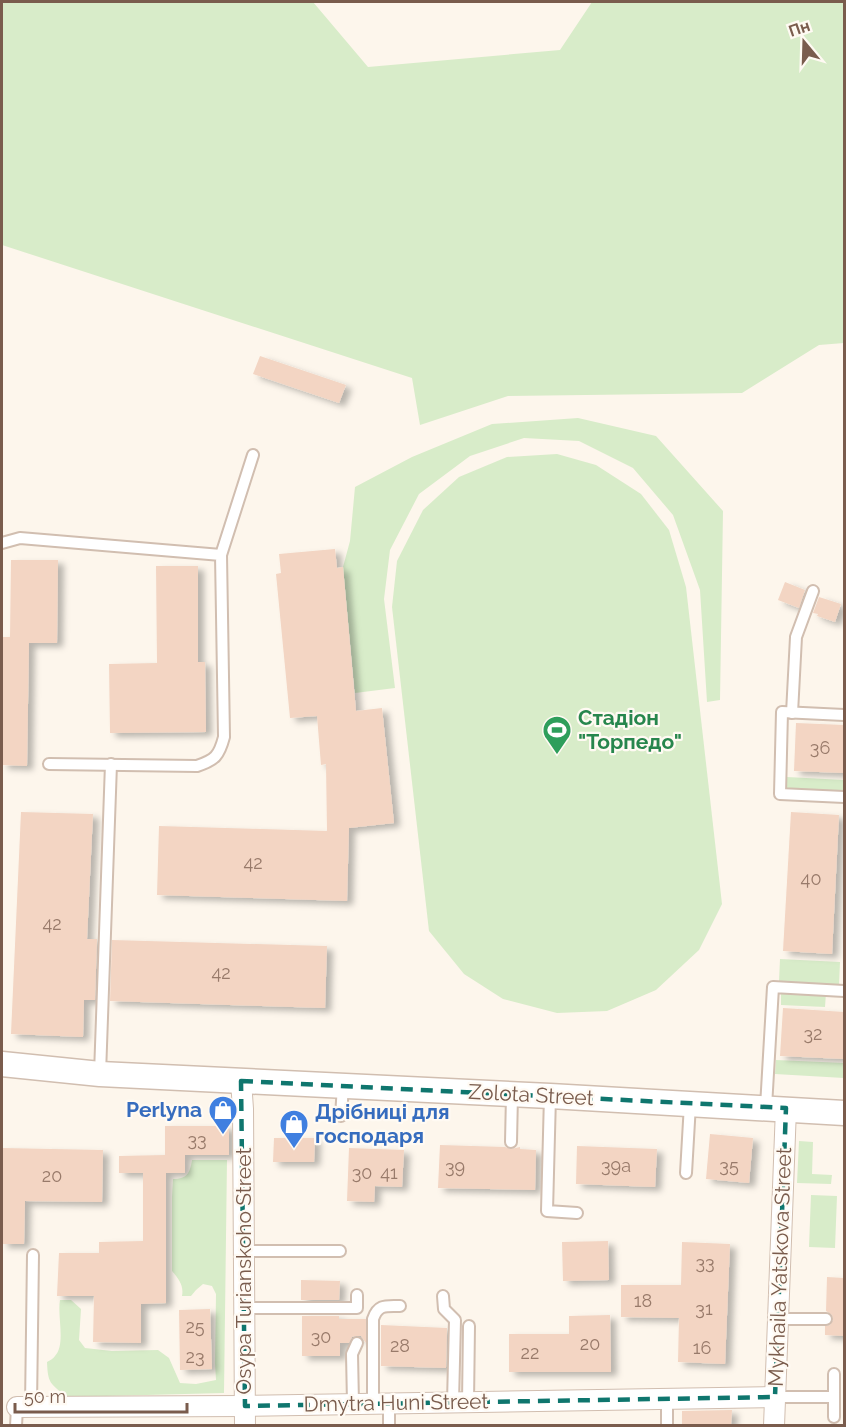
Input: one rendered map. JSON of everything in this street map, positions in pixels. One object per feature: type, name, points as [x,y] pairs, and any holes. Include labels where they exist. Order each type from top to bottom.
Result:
[{"type":"street","name":"Zolota Street","points":[[2,1064],[100,1074],[844,1113]]},
{"type":"street","name":"Osypa Turianskoho Street","points":[[241,1080],[245,1425]]},
{"type":"street","name":"Mykhaila Yatskova Street","points":[[774,1425],[778,1319],[776,1108]]},
{"type":"street","name":"Dmytra Huni Street","points":[[21,1413],[353,1403],[775,1397]]},
{"type":"lane","points":[[49,764],[196,766],[210,762],[221,751],[224,737],[221,555],[253,456]]},
{"type":"lane","points":[[2,543],[21,538],[221,555]]},
{"type":"lane","points":[[792,713],[796,637],[813,591]]},
{"type":"lane","points":[[844,716],[782,712],[780,794],[844,797]]},
{"type":"lane","points":[[100,1074],[111,764]]},
{"type":"lane","points":[[776,1108],[773,987],[844,991]]},
{"type":"lane","points":[[341,1116],[343,1086]]},
{"type":"lane","points":[[511,1142],[512,1095]]},
{"type":"lane","points":[[550,1096],[547,1211],[577,1213]]},
{"type":"lane","points":[[686,1173],[690,1104]]},
{"type":"lane","points":[[244,1251],[340,1251]]},
{"type":"lane","points":[[21,1413],[33,1255]]},
{"type":"lane","points":[[244,1308],[357,1308],[357,1295]]},
{"type":"lane","points":[[443,1296],[444,1309],[455,1320],[460,1402]]},
{"type":"lane","points":[[389,1425],[381,1403],[373,1319],[376,1311],[384,1306],[400,1306]]},
{"type":"lane","points":[[778,1319],[825,1319]]},
{"type":"lane","points":[[460,1402],[469,1326]]},
{"type":"lane","points":[[353,1403],[352,1354],[357,1343]]},
{"type":"lane","points":[[834,1374],[834,1417]]},
{"type":"lane","points":[[775,1397],[834,1397]]},
{"type":"lane","points":[[667,1425],[668,1399]]},
{"type":"highlighted area","points":[[241,1081],[786,1108],[775,1397],[245,1406]]},
{"type":"green space","points":[[2,2],[313,2],[368,67],[560,50],[592,2],[844,2],[844,343],[819,345],[742,393],[508,396],[420,425],[412,378],[2,245]]},
{"type":"green space","points":[[578,418],[656,436],[723,511],[720,700],[707,702],[700,590],[673,515],[633,468],[579,441],[524,438],[470,456],[419,494],[390,550],[384,599],[395,688],[355,693],[343,567],[350,541],[355,487],[412,457],[492,424]]},
{"type":"green space","name":"Стадіон \"Торпедо\"","points":[[557,454],[596,465],[641,494],[669,530],[686,587],[722,904],[699,950],[656,990],[607,1011],[557,1013],[503,999],[464,974],[429,931],[392,607],[397,561],[423,510],[459,477],[507,457]]},
{"type":"green space","points":[[787,777],[844,780],[844,795],[786,792]]},
{"type":"green space","points":[[780,959],[840,962],[839,985],[779,982]]},
{"type":"green space","points":[[781,991],[826,993],[825,1007],[781,1005]]},
{"type":"green space","points":[[776,1060],[844,1063],[844,1078],[775,1074]]},
{"type":"green space","points":[[799,1141],[813,1142],[812,1174],[832,1175],[831,1184],[797,1183]]},
{"type":"green space","points":[[192,1160],[227,1160],[224,1393],[67,1397],[51,1382],[47,1369],[47,1362],[55,1356],[60,1344],[60,1300],[71,1300],[81,1309],[79,1340],[85,1348],[112,1351],[158,1350],[169,1358],[180,1383],[196,1384],[216,1380],[216,1294],[212,1286],[203,1284],[191,1296],[182,1296],[180,1283],[172,1271],[173,1179],[182,1178],[187,1174]]},
{"type":"green space","points":[[811,1195],[837,1196],[835,1248],[809,1247]]},
{"type":"building","points":[[260,356],[346,385],[339,403],[253,374]]},
{"type":"building","points":[[335,549],[337,568],[343,567],[356,711],[382,708],[394,823],[349,828],[347,901],[157,895],[159,826],[327,831],[326,764],[321,765],[317,716],[290,718],[276,574],[281,573],[279,554]]},
{"type":"building","points":[[11,560],[58,560],[57,643],[29,643],[27,766],[2,765],[2,637],[10,637]]},
{"type":"building","points":[[156,566],[198,566],[198,662],[205,662],[206,732],[110,733],[109,664],[157,663]]},
{"type":"building","points":[[785,582],[805,590],[799,608],[778,600]]},
{"type":"building","points":[[819,597],[841,604],[835,622],[813,613]]},
{"type":"building","points":[[796,723],[844,725],[844,773],[794,771]]},
{"type":"building","points":[[21,812],[93,814],[87,939],[97,939],[95,1000],[84,1000],[83,1037],[11,1034]]},
{"type":"building","points":[[791,812],[839,815],[832,954],[783,951]]},
{"type":"building","points":[[112,940],[327,946],[325,1008],[110,1001]]},
{"type":"building","points":[[783,1008],[844,1012],[844,1059],[780,1056]]},
{"type":"building","points":[[165,1126],[229,1126],[229,1155],[185,1155],[185,1173],[166,1173],[166,1303],[141,1304],[141,1343],[93,1342],[94,1296],[57,1296],[59,1253],[99,1253],[99,1242],[143,1241],[143,1173],[119,1173],[119,1156],[165,1155]]},
{"type":"building","points":[[710,1134],[753,1138],[749,1183],[706,1179]]},
{"type":"building","name":"Дрібниці для господаря","points":[[274,1138],[315,1138],[314,1162],[273,1162]]},
{"type":"building","points":[[440,1145],[511,1149],[520,1147],[520,1149],[536,1150],[535,1190],[438,1188]]},
{"type":"building","points":[[577,1146],[657,1149],[655,1187],[576,1184]]},
{"type":"building","points":[[2,1148],[103,1150],[102,1202],[25,1201],[24,1244],[2,1244]]},
{"type":"building","points":[[349,1148],[404,1150],[402,1187],[375,1186],[374,1202],[347,1201]]},
{"type":"building","points":[[608,1241],[609,1280],[563,1281],[562,1242]]},
{"type":"building","points":[[682,1242],[730,1244],[725,1364],[678,1362],[679,1318],[621,1317],[621,1285],[681,1285]]},
{"type":"building","points":[[827,1277],[844,1278],[844,1336],[825,1335],[825,1326],[830,1325],[833,1320],[832,1315],[826,1311]]},
{"type":"building","points":[[301,1280],[340,1281],[339,1300],[301,1300]]},
{"type":"building","points":[[210,1309],[212,1369],[180,1370],[179,1310]]},
{"type":"building","points":[[610,1315],[611,1372],[509,1372],[509,1334],[569,1334],[569,1316]]},
{"type":"building","points":[[302,1316],[366,1319],[366,1343],[361,1336],[356,1336],[352,1337],[349,1343],[340,1343],[340,1356],[302,1356]]},
{"type":"building","points":[[381,1325],[447,1328],[446,1368],[381,1366]]},
{"type":"building","points":[[732,1410],[731,1425],[682,1425],[682,1411]]},
{"type":"place","name":"Стадіон \"Торпедо\"","points":[[557,756]]},
{"type":"place","name":"Perlyna","points":[[223,1136]]},
{"type":"place","name":"Дрібниці для господаря","points":[[294,1150]]}]
